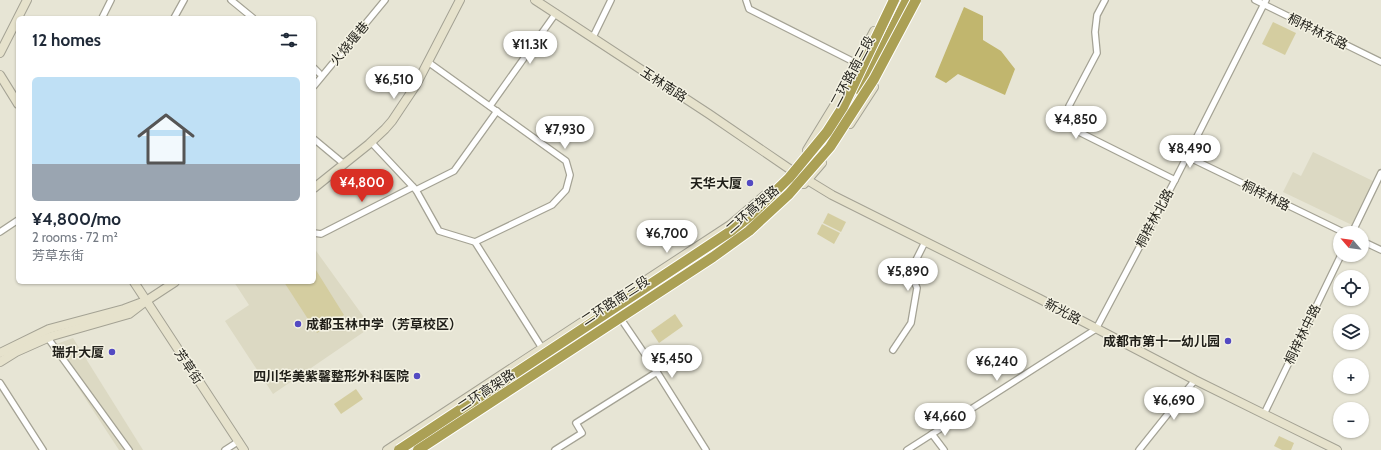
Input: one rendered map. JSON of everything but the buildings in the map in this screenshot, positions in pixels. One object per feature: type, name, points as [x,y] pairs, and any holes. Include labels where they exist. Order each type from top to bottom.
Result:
[{"type":"highway","name":"二环高架路","points":[[399,450],[731,231],[751,214],[789,178],[827,132],[843,107],[895,0]]},
{"type":"highway","points":[[813,141],[826,127],[840,106],[874,46],[895,0]]},
{"type":"highway","points":[[843,107],[873,55],[900,0]]},
{"type":"highway","points":[[848,119],[907,0]]},
{"type":"highway","points":[[816,171],[841,133],[911,0]]},
{"type":"highway","name":"二环高架路","points":[[417,450],[713,257],[749,231],[789,194],[830,147],[874,79],[917,0]]},
{"type":"main road","points":[[19,16],[27,0]]},
{"type":"main road","points":[[316,186],[371,142],[392,120],[416,85],[460,0]]},
{"type":"main road","name":"玉林南路","points":[[535,0],[593,37],[791,170]]},
{"type":"main road","name":"二环路南三段","points":[[387,450],[730,225],[758,201],[791,170],[806,152],[858,64],[889,0]]},
{"type":"main road","name":"二环路南三段","points":[[417,450],[738,242],[785,203],[816,171],[868,97],[881,75],[917,0]]},
{"type":"main road","points":[[0,53],[16,22]]},
{"type":"main road","points":[[0,75],[16,101]]},
{"type":"main road","name":"新光路","points":[[791,170],[832,195],[1040,299],[1195,380],[1337,450]]},
{"type":"main road","name":"芳草街","points":[[135,284],[244,450]]},
{"type":"main road","points":[[0,367],[66,333],[84,326],[129,314],[172,284]]},
{"type":"main road","points":[[0,353],[49,329],[146,301]]},
{"type":"main road","points":[[0,362],[16,352],[52,336],[66,333]]},
{"type":"street","points":[[103,16],[111,0]]},
{"type":"street","points":[[175,16],[184,0]]},
{"type":"street","points":[[231,0],[251,16]]},
{"type":"street","name":"火烧堰巷","points":[[316,84],[384,0]]},
{"type":"street","points":[[593,37],[612,0]]},
{"type":"street","points":[[746,0],[749,9],[858,64]]},
{"type":"street","points":[[1105,0],[1097,15],[1095,32],[1097,53],[1069,106],[1067,116],[1073,129],[1175,180]]},
{"type":"street","name":"桐梓林东路","points":[[1255,0],[1265,2],[1381,62]]},
{"type":"street","name":"桐梓林北路","points":[[1096,329],[1175,180],[1265,2]]},
{"type":"street","points":[[490,106],[556,14]]},
{"type":"street","points":[[428,62],[566,162],[570,175],[566,190],[552,205],[475,242]]},
{"type":"street","points":[[316,70],[319,73]]},
{"type":"street","points":[[316,233],[321,234],[454,171],[497,111]]},
{"type":"street","points":[[316,142],[344,164]]},
{"type":"street","points":[[371,142],[415,189],[439,231],[475,242],[542,348]]},
{"type":"street","name":"桐梓林路","points":[[1186,156],[1333,227]]},
{"type":"street","points":[[1355,226],[1381,173]]},
{"type":"street","points":[[0,232],[16,221]]},
{"type":"street","points":[[893,350],[912,323],[917,288],[910,272],[925,242]]},
{"type":"street","points":[[1369,244],[1381,250]]},
{"type":"street","name":"桐梓林中路","points":[[1264,414],[1338,262]]},
{"type":"street","points":[[621,319],[657,372],[706,450]]},
{"type":"street","points":[[907,450],[1096,329]]},
{"type":"street","points":[[50,341],[129,450]]},
{"type":"street","points":[[555,450],[582,433],[576,424],[657,372]]},
{"type":"street","points":[[1139,450],[1195,380]]},
{"type":"street","points":[[0,383],[43,450]]},
{"type":"street","points":[[932,434],[944,450]]},
{"type":"street","points":[[225,450],[239,441]]},
{"type":"shaded area","points":[[964,7],[983,16],[983,40],[1001,51],[1015,69],[1005,95],[958,74],[946,83],[935,77]]},
{"type":"shaded area","points":[[1273,22],[1296,33],[1285,55],[1262,44]]},
{"type":"shaded area","points":[[1313,152],[1373,181],[1352,225],[1283,192],[1293,172],[1301,176]]},
{"type":"shaded area","points":[[828,213],[846,222],[841,232],[823,223]]},
{"type":"shaded area","points":[[822,224],[840,233],[834,244],[817,234]]},
{"type":"shaded area","name":"成都玉林中学（芳草校区）","points":[[316,251],[371,327],[273,394],[225,321],[249,305],[235,284],[316,284]]},
{"type":"shaded area","points":[[316,270],[344,315],[317,333],[285,284],[316,284]]},
{"type":"shaded area","points":[[675,314],[683,326],[659,343],[651,331]]},
{"type":"shaded area","points":[[73,338],[143,450],[119,450],[51,346]]},
{"type":"shaded area","points":[[356,389],[363,399],[341,414],[334,404]]},
{"type":"shaded area","points":[[1279,436],[1294,443],[1291,450],[1282,450],[1274,446]]},
{"type":"place","name":"天华大厦","points":[[750,183]]},
{"type":"place","name":"成都玉林中学（芳草校区）","points":[[298,324]]},
{"type":"place","name":"成都市第十一幼儿园","points":[[1228,341]]},
{"type":"place","name":"瑞升大厦","points":[[112,352]]},
{"type":"place","name":"四川华美紫馨整形外科医院","points":[[417,376]]}]
